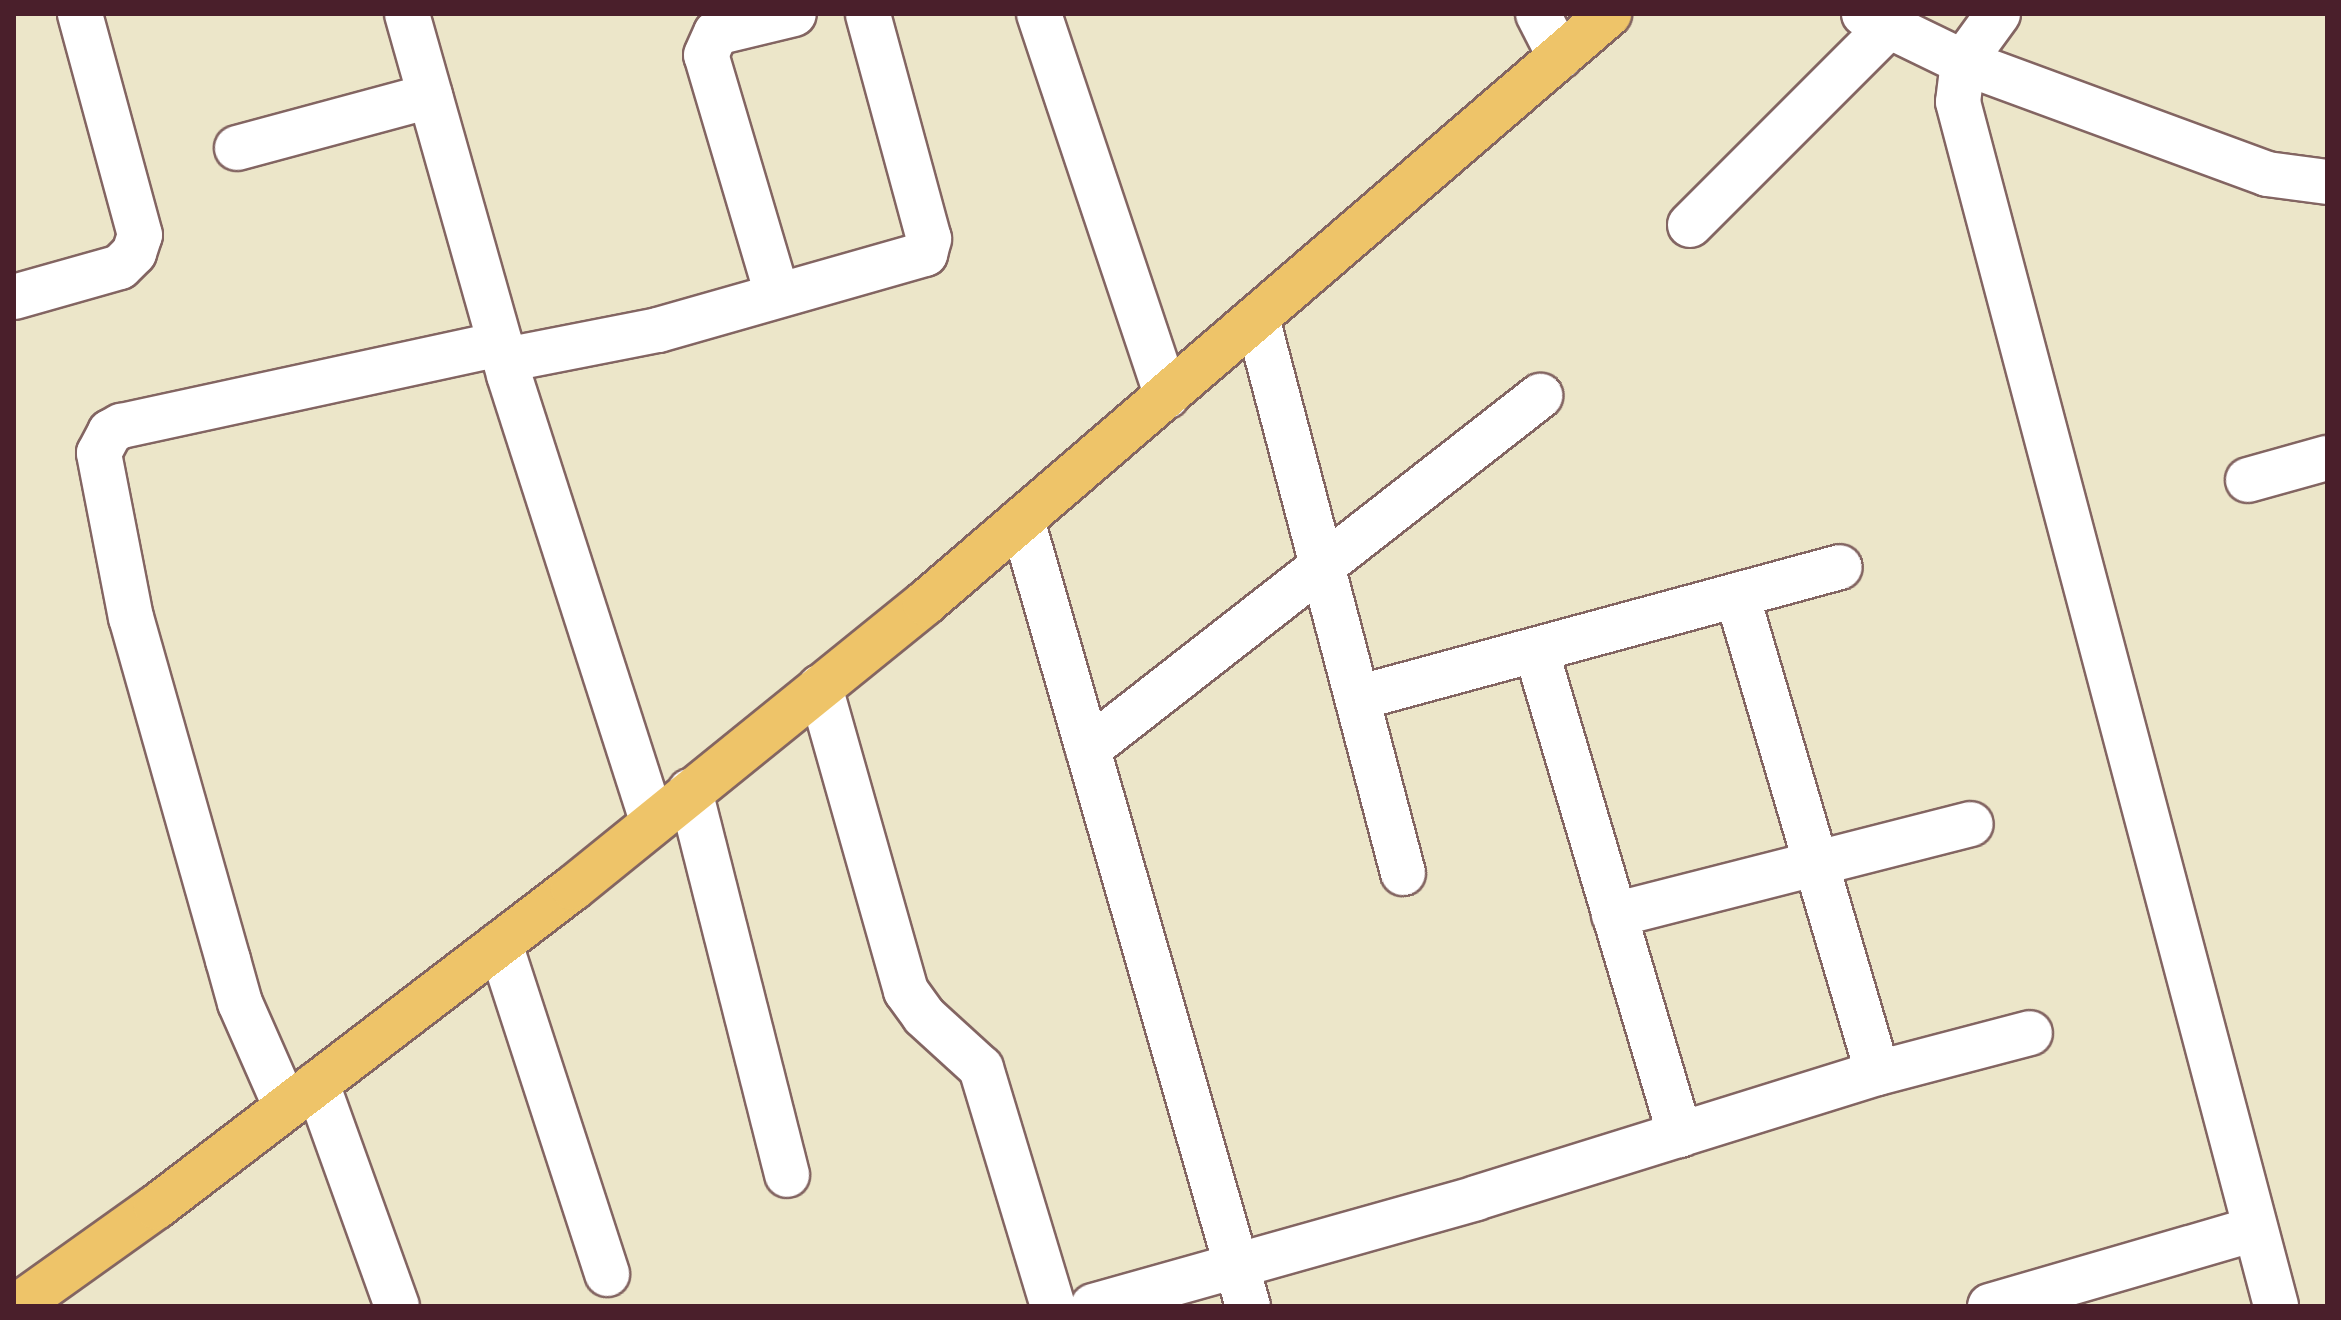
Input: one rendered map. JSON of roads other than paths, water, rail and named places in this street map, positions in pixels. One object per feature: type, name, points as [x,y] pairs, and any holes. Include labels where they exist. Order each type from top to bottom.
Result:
[{"type":"main road","points":[[17,1306],[156,1207],[500,944],[820,687],[1022,520],[1609,14]]},
{"type":"street","points":[[14,297],[120,267],[134,253],[140,235],[80,14]]},
{"type":"street","points":[[407,14],[503,352],[652,821]]},
{"type":"street","points":[[777,294],[706,55],[716,33],[794,14]]},
{"type":"street","points":[[397,1306],[301,1095],[240,1003],[131,618],[99,453],[110,432],[121,426],[503,352],[658,330],[777,294],[918,259],[928,247],[868,14]]},
{"type":"street","points":[[1039,14],[1167,396]]},
{"type":"street","points":[[1538,14],[1560,57]]},
{"type":"street","points":[[1998,14],[1963,62],[1958,102],[2276,1306]]},
{"type":"street","points":[[1690,225],[1876,21],[1963,62],[2267,174],[2327,182]]},
{"type":"street","points":[[237,148],[430,96]]},
{"type":"street","points":[[1257,318],[1403,873]]},
{"type":"street","points":[[1088,749],[1322,563],[1540,396]]},
{"type":"street","points":[[2248,480],[2327,458]]},
{"type":"street","points":[[1022,520],[1242,1286]]},
{"type":"street","points":[[1357,698],[1840,567]]},
{"type":"street","points":[[1737,595],[1878,1073]]},
{"type":"street","points":[[1536,650],[1680,1135]]},
{"type":"street","points":[[820,687],[906,991],[924,1016],[981,1068],[1053,1306]]},
{"type":"street","points":[[690,791],[787,1175]]},
{"type":"street","points":[[1614,915],[1971,824]]},
{"type":"street","points":[[500,944],[607,1274]]},
{"type":"street","points":[[1093,1306],[1242,1286],[1680,1135],[1878,1073],[2030,1033]]},
{"type":"street","points":[[1990,1306],[2255,1229]]}]
